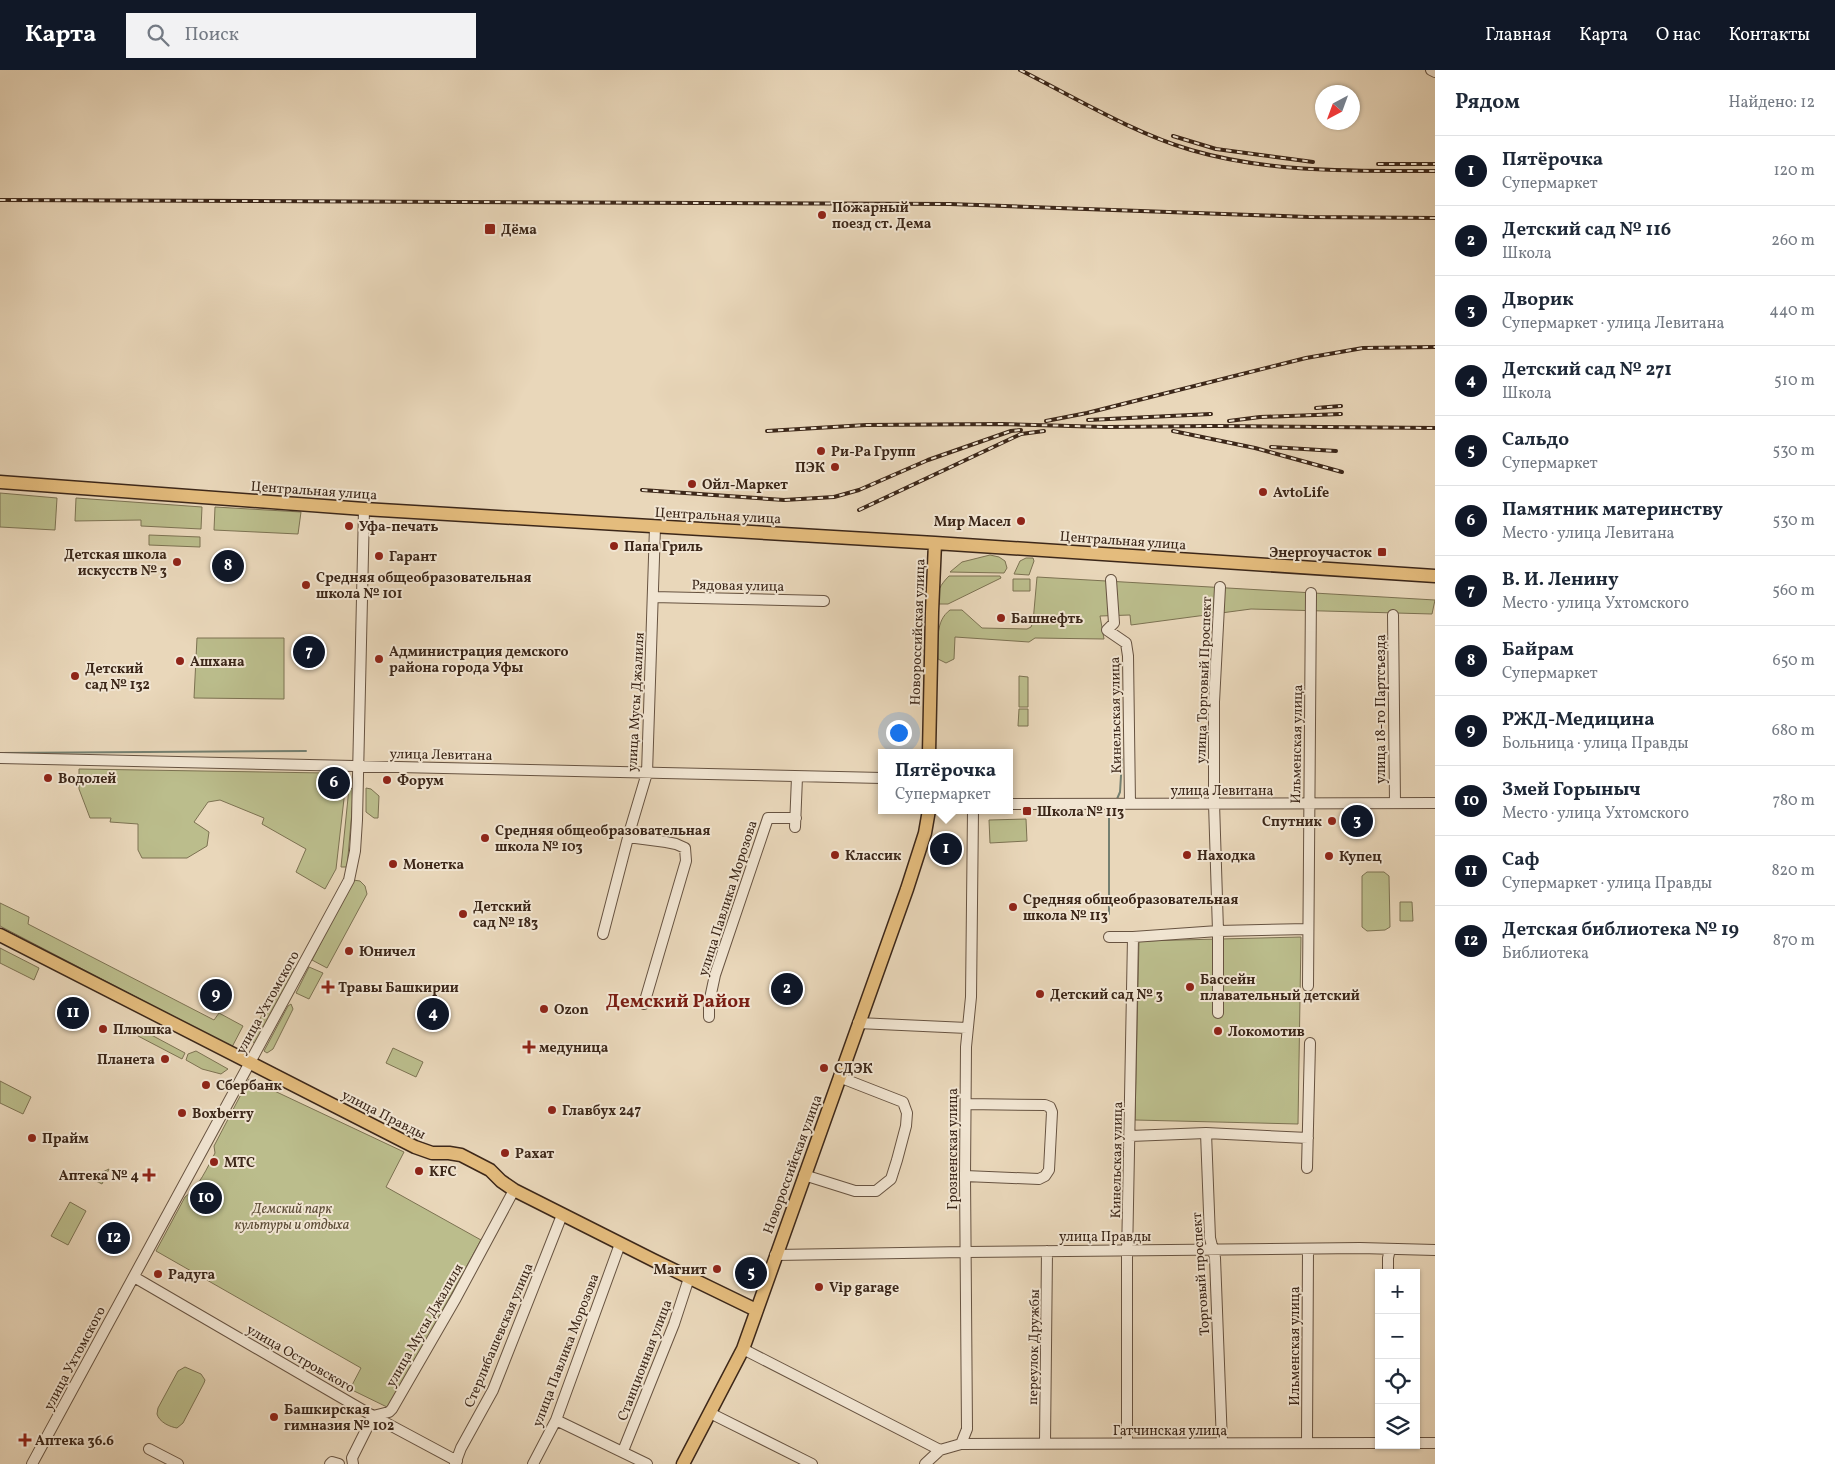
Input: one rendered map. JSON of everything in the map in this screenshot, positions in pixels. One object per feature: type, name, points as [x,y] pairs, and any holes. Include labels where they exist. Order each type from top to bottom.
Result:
[{"type":"main road","name":"Центральная улица","points":[[0,482],[364,509],[935,543],[1435,576]]},
{"type":"main road","name":"Новороссийская улица","points":[[929,749],[935,543]]},
{"type":"main road","name":"Новороссийская улица","points":[[683,1464],[743,1349],[907,889],[925,833],[928,814]]},
{"type":"main road","name":"улица Правды","points":[[0,935],[415,1147],[432,1153],[454,1153],[469,1159],[490,1170],[514,1190],[756,1310]]},
{"type":"street","points":[[1431,70],[1435,72]]},
{"type":"street","name":"улица Ухтомского","points":[[32,1464],[348,880],[355,851],[359,765],[364,509]]},
{"type":"street","name":"улица Мусы Джалиля","points":[[603,934],[647,773],[655,526]]},
{"type":"street","name":"Кинельская улица","points":[[1111,580],[1114,623],[1107,630],[1126,643],[1128,656],[1130,804]]},
{"type":"street","name":"улица Торговый Проспект","points":[[1218,1013],[1214,702],[1220,587]]},
{"type":"street","name":"Ильменская улица","points":[[1308,986],[1311,593]]},
{"type":"street","name":"Рядовая улица","points":[[653,597],[824,600]]},
{"type":"street","name":"улица 18-го Партсъезда","points":[[1393,615],[1395,803]]},
{"type":"street","name":"улица Левитана","points":[[0,758],[878,778]]},
{"type":"street","name":"улица Павлика Морозова","points":[[709,1017],[709,1002],[715,975],[768,818],[795,823],[797,777]]},
{"type":"street","name":"улица Левитана","points":[[1013,804],[1435,803]]},
{"type":"street","name":"Грозненская улица","points":[[961,1444],[967,1429],[965,1176],[973,814]]},
{"type":"street","points":[[628,838],[676,844],[685,848],[686,861],[644,1004]]},
{"type":"street","points":[[1109,937],[1218,931],[1308,929]]},
{"type":"street","name":"Кинельская улица","points":[[1127,1444],[1133,937]]},
{"type":"street","points":[[858,1023],[967,1028]]},
{"type":"street","points":[[1308,1168],[1310,1043]]},
{"type":"street","points":[[804,1175],[854,1191],[876,1191],[891,1179],[906,1126],[907,1113],[903,1102],[839,1077]]},
{"type":"street","points":[[965,1176],[1039,1179],[1045,1176],[1049,1170],[1052,1112],[1050,1107],[1045,1105],[966,1104]]},
{"type":"street","points":[[1130,1136],[1206,1133],[1308,1138]]},
{"type":"street","name":"Торговый проспект","points":[[1206,1133],[1210,1238],[1216,1258],[1222,1443]]},
{"type":"street","name":"улица Мусы Джалиля","points":[[374,1416],[389,1412],[392,1409],[456,1298],[514,1190]]},
{"type":"street","name":"Стерлибашевская улица","points":[[456,1462],[461,1448],[493,1390],[562,1215]]},
{"type":"street","name":"улица Павлика Морозова","points":[[533,1464],[556,1420],[620,1244]]},
{"type":"street","name":"Ильменская улица","points":[[1308,1249],[1308,1444]]},
{"type":"street","points":[[1388,1269],[1390,1250]]},
{"type":"street","name":"улица Правды","points":[[775,1256],[1047,1251],[1435,1250]]},
{"type":"street","name":"переулок Дружбы","points":[[1045,1443],[1047,1251]]},
{"type":"street","name":"улица Островского","points":[[134,1277],[456,1462]]},
{"type":"street","name":"Станционная улица","points":[[623,1451],[674,1324],[689,1278]]},
{"type":"street","points":[[743,1349],[940,1450]]},
{"type":"street","points":[[710,1413],[812,1464]]},
{"type":"street","points":[[353,1464],[352,1458],[374,1416]]},
{"type":"street","points":[[556,1420],[647,1464]]},
{"type":"street","points":[[925,1464],[940,1450],[961,1444]]},
{"type":"street","name":"Гатчинская улица","points":[[961,1444],[1375,1444]]},
{"type":"street","points":[[1420,1444],[1435,1444]]},
{"type":"street","points":[[149,1449],[178,1464]]},
{"type":"street","points":[[330,1464],[332,1462],[339,1464]]},
{"type":"green space","points":[[0,493],[57,498],[55,530],[0,527]]},
{"type":"green space","points":[[76,498],[202,507],[201,529],[141,526],[141,520],[75,521]]},
{"type":"green space","points":[[215,507],[301,512],[298,534],[214,530]]},
{"type":"green space","points":[[149,535],[200,537],[200,547],[149,545]]},
{"type":"green space","points":[[990,555],[1005,561],[1007,568],[1004,573],[950,572],[962,562]]},
{"type":"green space","points":[[1026,558],[1033,558],[1034,561],[1029,575],[1014,574],[1020,561]]},
{"type":"green space","points":[[949,576],[1000,576],[1001,578],[948,604],[938,604],[937,596],[939,589]]},
{"type":"green space","points":[[1037,577],[1435,600],[1432,614],[1251,609],[1131,625],[1130,615],[1100,616],[1104,639],[1035,638],[1029,642],[955,637],[954,659],[946,663],[938,659],[940,626],[945,615],[950,610],[962,610],[982,628],[1027,629],[1031,627]]},
{"type":"green space","points":[[1013,579],[1030,579],[1030,591],[1013,591]]},
{"type":"green space","points":[[197,638],[284,638],[284,699],[194,698]]},
{"type":"green space","points":[[1019,676],[1028,677],[1028,707],[1019,707]]},
{"type":"green space","points":[[1019,709],[1028,709],[1028,726],[1018,726]]},
{"type":"green space","points":[[79,769],[326,773],[345,790],[336,869],[325,889],[296,872],[306,849],[262,824],[264,818],[220,800],[208,802],[194,822],[209,832],[207,846],[187,858],[142,858],[138,850],[138,824],[110,822],[111,818],[90,818],[79,789]]},
{"type":"green space","points":[[349,788],[354,789],[347,867],[341,867]]},
{"type":"green space","points":[[366,788],[371,789],[379,796],[378,818],[374,818],[366,812]]},
{"type":"green space","points":[[1026,819],[1027,841],[990,843],[989,820]]},
{"type":"green space","points":[[1367,872],[1384,872],[1389,876],[1390,927],[1385,930],[1367,931],[1362,927],[1362,876]]},
{"type":"green space","points":[[353,880],[360,881],[365,886],[367,894],[327,968],[312,960]]},
{"type":"green space","points":[[1400,902],[1412,902],[1413,921],[1400,921]]},
{"type":"green space","points":[[0,903],[29,917],[28,924],[214,1020],[219,1013],[243,1026],[232,1047],[0,926]]},
{"type":"green space","name":"Локомотив","points":[[1301,937],[1298,1124],[1135,1120],[1139,941]]},
{"type":"green space","points":[[0,948],[39,968],[34,980],[0,963]]},
{"type":"green space","points":[[289,966],[297,970],[257,1045],[250,1037]]},
{"type":"green space","points":[[309,967],[323,973],[309,999],[296,993]]},
{"type":"green space","points":[[291,1004],[293,1009],[273,1049],[267,1053],[264,1051],[288,1006]]},
{"type":"green space","points":[[142,1030],[185,1053],[182,1059],[138,1036]]},
{"type":"green space","points":[[393,1048],[423,1062],[416,1077],[386,1063]]},
{"type":"green space","points":[[196,1051],[228,1069],[221,1074],[202,1069],[186,1060],[188,1054]]},
{"type":"green space","name":"Демский парк культуры и отдыха","points":[[249,1079],[404,1152],[386,1187],[481,1240],[389,1408],[350,1389],[361,1368],[156,1251],[185,1197],[199,1183],[206,1171],[215,1153],[214,1146]]},
{"type":"green space","points":[[0,1081],[31,1097],[23,1114],[0,1103]]},
{"type":"green space","points":[[109,1169],[102,1184],[90,1178]]},
{"type":"green space","points":[[70,1202],[86,1211],[68,1245],[51,1236]]},
{"type":"green space","points":[[185,1367],[201,1374],[205,1380],[183,1423],[177,1428],[171,1427],[160,1419],[157,1414],[158,1408],[178,1371]]},
{"type":"waterway","points":[[0,753],[306,751]]},
{"type":"waterway","points":[[1117,799],[1120,792],[1122,759]]},
{"type":"waterway","points":[[1109,914],[1109,814],[1112,808]]},
{"type":"railway","points":[[1020,70],[1147,134],[1169,143],[1221,158],[1282,167],[1312,169],[1435,171]]},
{"type":"railway","points":[[1173,136],[1216,149],[1313,162]]},
{"type":"railway","points":[[1378,164],[1435,164]]},
{"type":"railway","points":[[0,200],[950,204],[1308,217],[1435,218]]},
{"type":"railway","points":[[1046,421],[1087,413],[1306,358],[1363,348],[1435,347]]},
{"type":"railway","points":[[1316,408],[1341,406]]},
{"type":"railway","points":[[1088,420],[1211,414]]},
{"type":"railway","points":[[1229,421],[1260,417],[1341,414]]},
{"type":"railway","points":[[767,431],[866,425],[1002,424],[1106,427],[1435,428]]},
{"type":"railway","points":[[642,490],[784,500],[834,497],[859,490],[928,460],[1011,431],[1021,430]]},
{"type":"railway","points":[[859,510],[1021,434],[1044,431]]},
{"type":"railway","points":[[1173,431],[1255,448],[1342,472]]},
{"type":"railway","points":[[1271,447],[1336,451]]},
{"type":"place","name":"Пожарный поезд ст. Дема","points":[[822,215]]},
{"type":"place","name":"Дёма","points":[[490,229]]},
{"type":"place","name":"Ри-Ра Групп","points":[[821,451]]},
{"type":"place","name":"ПЭК","points":[[835,467]]},
{"type":"place","name":"Ойл-Маркет","points":[[692,484]]},
{"type":"place","name":"AvtoLife","points":[[1263,492]]},
{"type":"place","name":"Мир Масел","points":[[1021,521]]},
{"type":"place","name":"Уфа-печать","points":[[349,526]]},
{"type":"place","name":"Папа Гриль","points":[[614,546]]},
{"type":"place","name":"Энергоучасток","points":[[1382,552]]},
{"type":"place","name":"Гарант","points":[[379,556]]},
{"type":"place","name":"Детская школа искусств № 3","points":[[177,562]]},
{"type":"place","name":"Байрам","points":[[228,566]]},
{"type":"place","name":"Средняя общеобразовательная школа № 101","points":[[306,585]]},
{"type":"place","name":"Башнефть","points":[[1001,618]]},
{"type":"place","name":"В. И. Ленину","points":[[309,652]]},
{"type":"place","name":"Администрация демского района города Уфы","points":[[379,659]]},
{"type":"place","name":"Ашхана","points":[[180,661]]},
{"type":"place","name":"Детский сад № 132","points":[[75,676]]},
{"type":"place","name":"Водолей","points":[[48,778]]},
{"type":"place","name":"Форум","points":[[387,780]]},
{"type":"place","name":"Памятник материнству","points":[[334,783]]},
{"type":"place","name":"Школа № 113","points":[[1027,811]]},
{"type":"place","name":"Спутник","points":[[1332,821]]},
{"type":"place","name":"Дворик","points":[[1357,821]]},
{"type":"place","name":"Средняя общеобразовательная школа № 103","points":[[485,838]]},
{"type":"place","name":"Пятёрочка","points":[[946,849]]},
{"type":"place","name":"Классик","points":[[835,855]]},
{"type":"place","name":"Находка","points":[[1187,855]]},
{"type":"place","name":"Купец","points":[[1329,856]]},
{"type":"place","name":"Монетка","points":[[393,864]]},
{"type":"place","name":"Средняя общеобразовательная школа № 113","points":[[1013,907]]},
{"type":"place","name":"Детский сад № 183","points":[[463,914]]},
{"type":"place","name":"Юничел","points":[[349,951]]},
{"type":"place","name":"Травы Башкирии","points":[[328,987]]},
{"type":"place","name":"Бассейн плавательный детский","points":[[1190,987]]},
{"type":"place","name":"Детский сад № 116","points":[[787,989]]},
{"type":"place","name":"Детский сад № 3","points":[[1040,994]]},
{"type":"place","name":"РЖД-Медицина","points":[[216,995]]},
{"type":"place","name":"Ozon","points":[[544,1009]]},
{"type":"place","name":"Саф","points":[[73,1013]]},
{"type":"place","name":"Детский сад № 271","points":[[433,1014]]},
{"type":"place","name":"Плюшка","points":[[103,1029]]},
{"type":"place","name":"Локомотив","points":[[1218,1031]]},
{"type":"place","name":"медуница","points":[[529,1047]]},
{"type":"place","name":"Планета","points":[[165,1059]]},
{"type":"place","name":"СДЭК","points":[[824,1068]]},
{"type":"place","name":"Сбербанк","points":[[206,1085]]},
{"type":"place","name":"Главбух 247","points":[[552,1110]]},
{"type":"place","name":"Boxberry","points":[[182,1113]]},
{"type":"place","name":"Прайм","points":[[32,1138]]},
{"type":"place","name":"Рахат","points":[[505,1153]]},
{"type":"place","name":"МТС","points":[[214,1162]]},
{"type":"place","name":"KFC","points":[[419,1171]]},
{"type":"place","name":"Аптека № 4","points":[[149,1175]]},
{"type":"place","name":"Змей Горыныч","points":[[206,1198]]},
{"type":"place","name":"Детская библиотека № 19","points":[[114,1238]]},
{"type":"place","name":"Магнит","points":[[717,1269]]},
{"type":"place","name":"Сальдо","points":[[751,1273]]},
{"type":"place","name":"Радуга","points":[[158,1274]]},
{"type":"place","name":"Vip garage","points":[[819,1287]]},
{"type":"place","name":"Башкирская гимназия № 102","points":[[274,1417]]},
{"type":"place","name":"Аптека 36.6","points":[[25,1440]]},
{"type":"district","name":"Демский Район","points":[[678,1000]]}]
